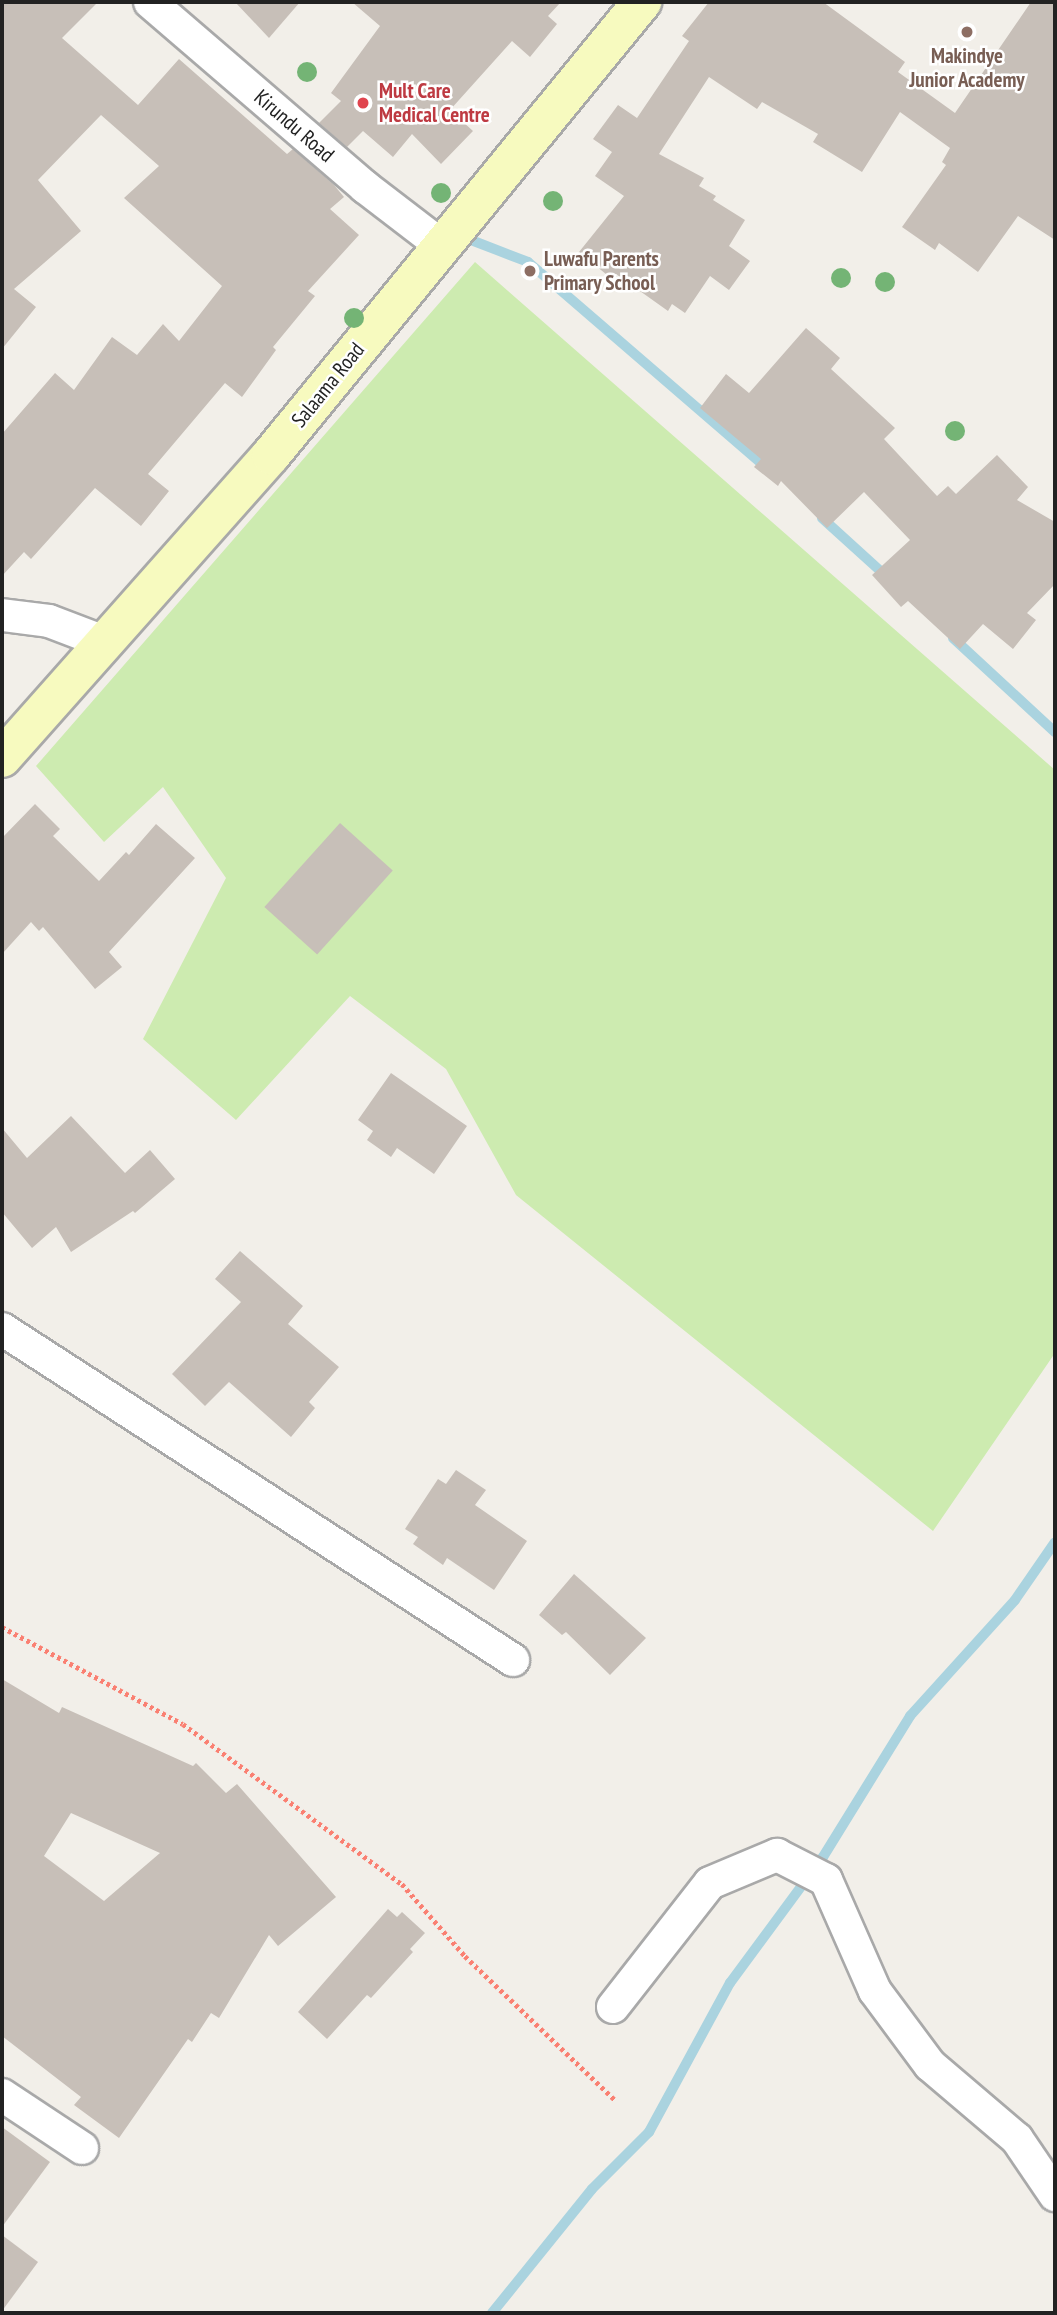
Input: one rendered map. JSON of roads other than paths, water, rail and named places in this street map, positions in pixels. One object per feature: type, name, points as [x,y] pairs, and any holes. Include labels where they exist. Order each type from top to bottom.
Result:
[{"type":"main road","name":"Salaama Road","points":[[2,758],[271,455],[642,2]]},
{"type":"street","name":"Kirundu Road","points":[[150,2],[365,187],[442,246]]},
{"type":"street","points":[[2,615],[49,621],[104,642]]},
{"type":"street","points":[[2,1329],[513,1660]]},
{"type":"street","points":[[613,2007],[710,1883],[778,1855],[826,1880],[875,1991],[930,2065],[1017,2138],[1055,2195]]},
{"type":"street","points":[[2,2095],[82,2148]]},
{"type":"waterway","points":[[471,240],[528,262],[768,469]]},
{"type":"waterway","points":[[822,518],[887,577]]},
{"type":"waterway","points":[[953,638],[1055,732]]},
{"type":"waterway","points":[[492,2313],[592,2189],[649,2132],[730,1983],[823,1857],[910,1716],[1015,1600],[1055,1542]]},
{"type":"place","name":"Makindye Junior Academy","points":[[967,32]]},
{"type":"place","name":"Mult Care Medical Centre","points":[[363,103]]},
{"type":"place","name":"Luwafu Parents Primary School","points":[[530,271]]}]
